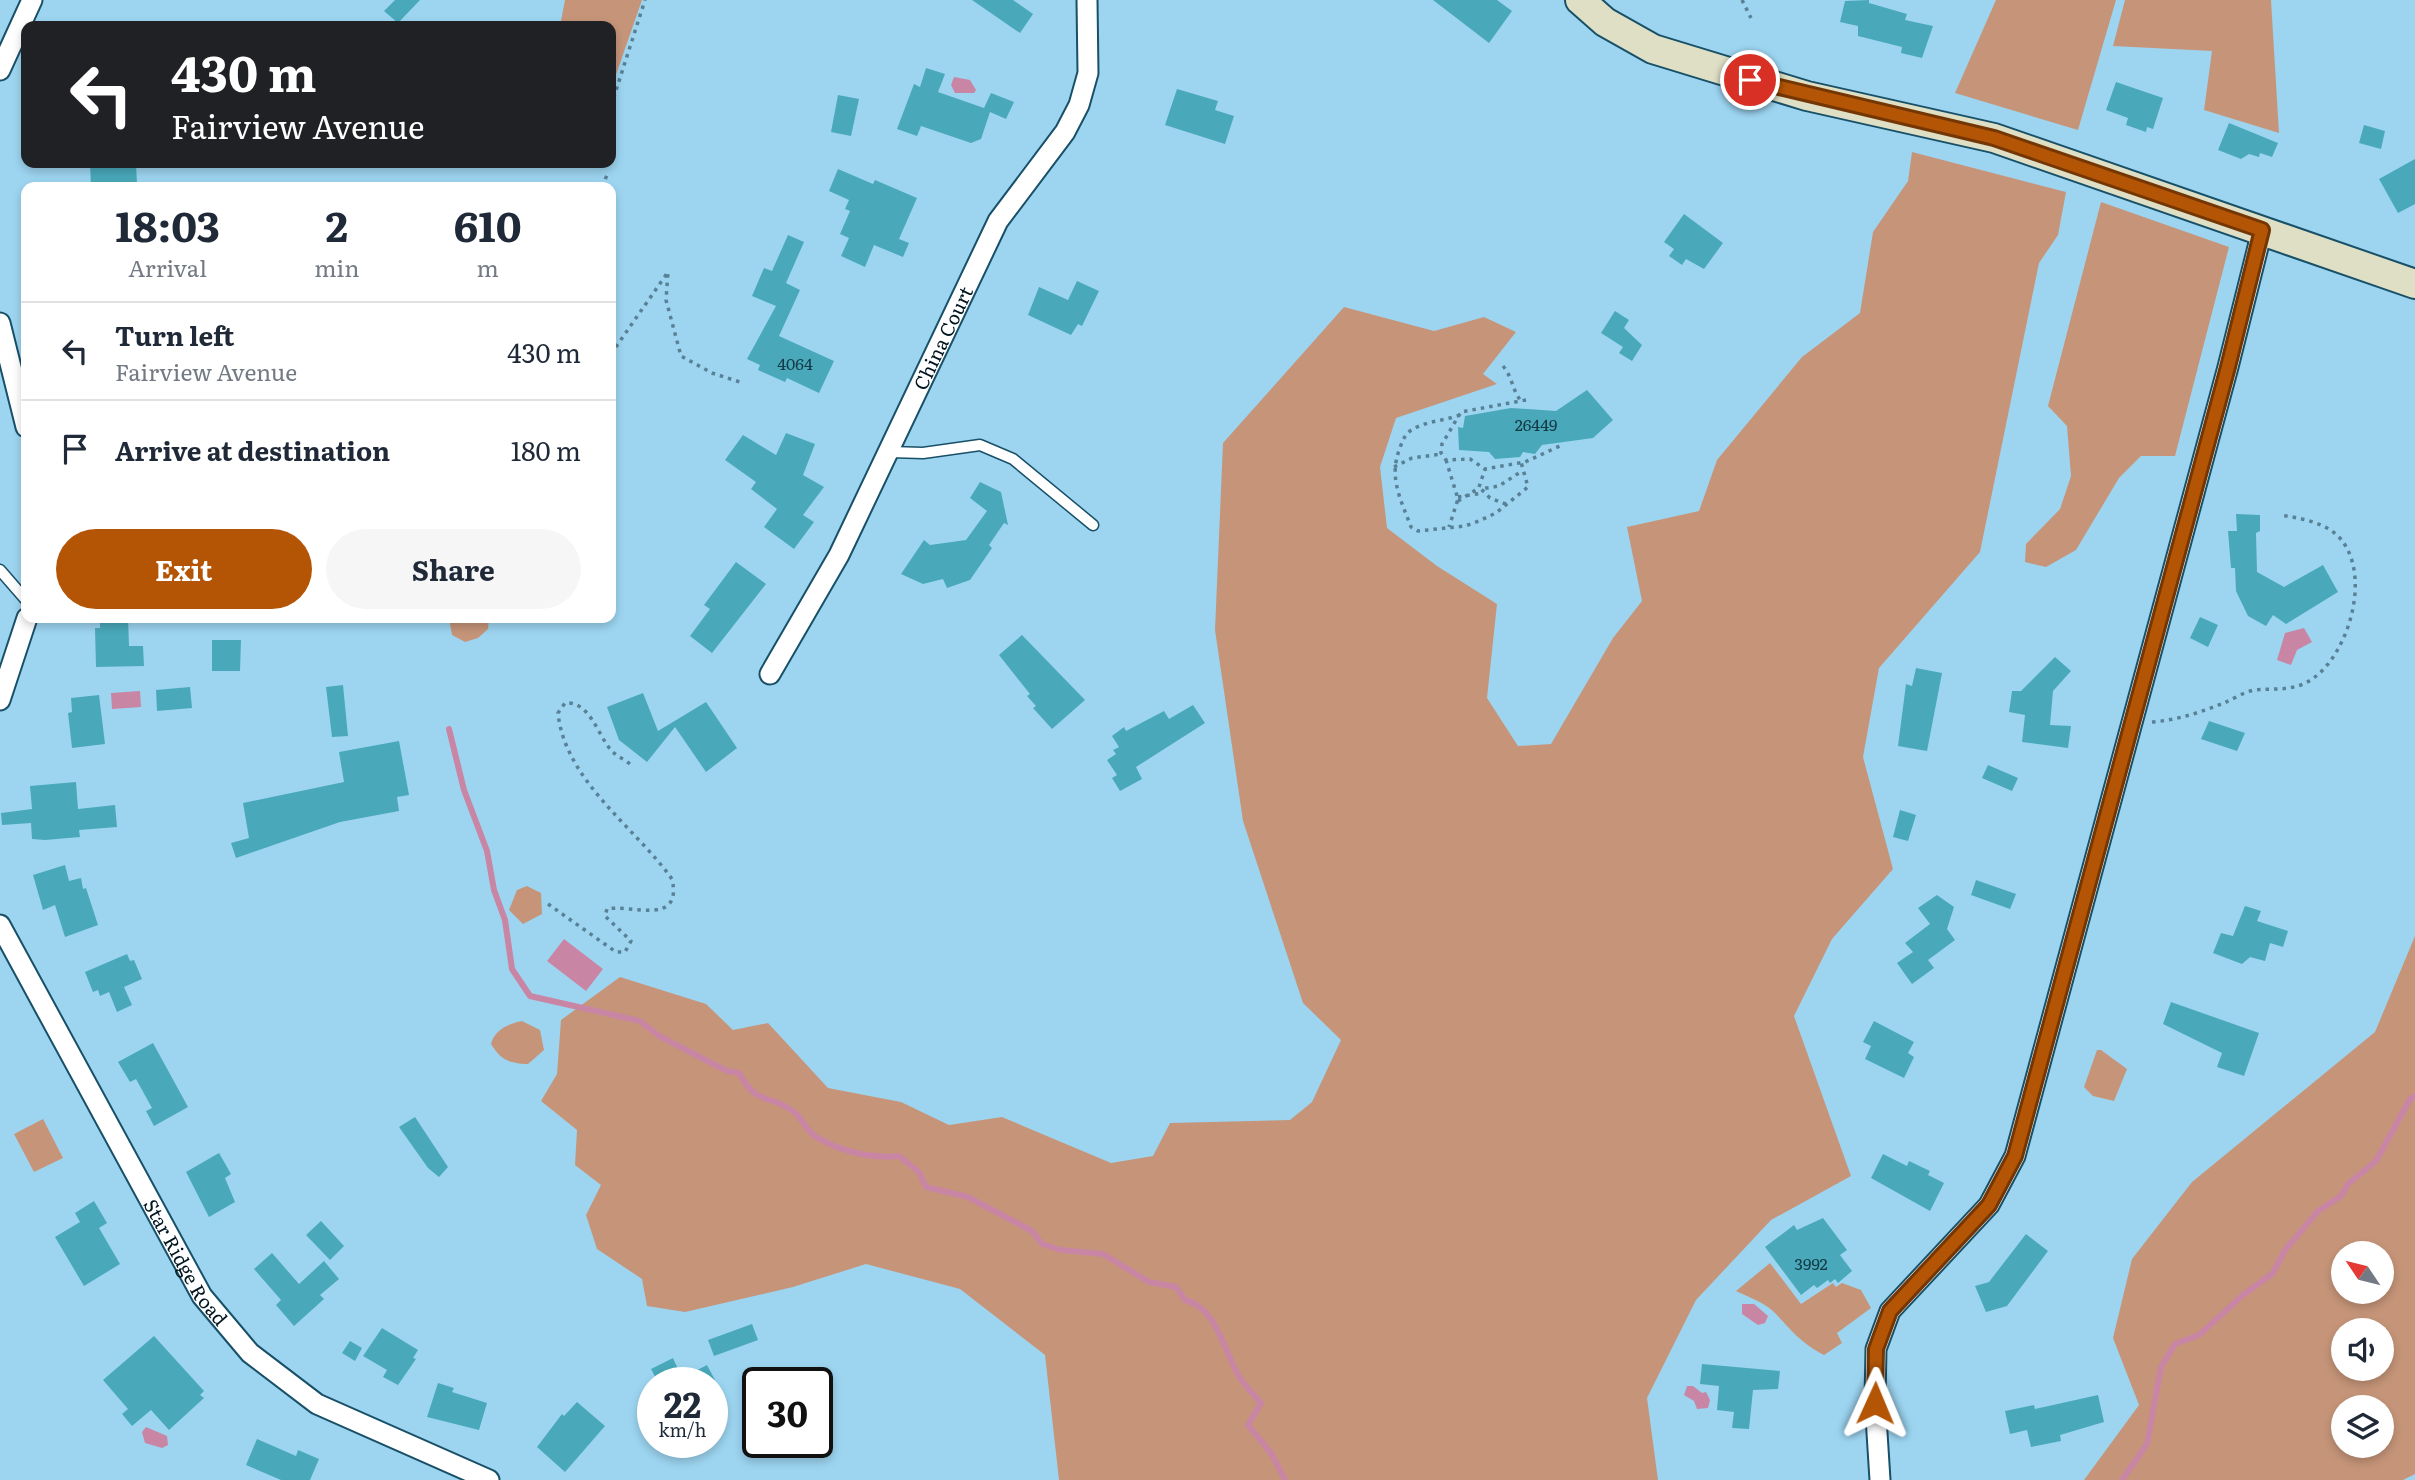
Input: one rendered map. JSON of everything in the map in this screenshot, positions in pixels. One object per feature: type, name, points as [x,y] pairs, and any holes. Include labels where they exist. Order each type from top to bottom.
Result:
[{"type":"main road","points":[[1580,0],[1605,22],[1653,49],[1711,69],[1807,96],[1994,138],[2415,284]]},
{"type":"street","points":[[22,21],[32,0]]},
{"type":"street","name":"China Court","points":[[770,674],[839,555],[998,221],[1065,132],[1079,105],[1088,73],[1087,0]]},
{"type":"street","points":[[0,70],[21,24]]},
{"type":"street","points":[[1880,1480],[1875,1401],[1876,1349],[1890,1311],[1989,1205],[2015,1156],[2228,367],[2262,230]]},
{"type":"street","points":[[0,323],[21,407]]},
{"type":"street","points":[[0,700],[25,623]]},
{"type":"street","name":"Star Ridge Road","points":[[0,925],[202,1296],[250,1353],[317,1404],[489,1480]]},
{"type":"lane","points":[[890,452],[923,453],[981,445],[1013,459],[1093,525]]},
{"type":"lane","points":[[0,570],[21,594]]},
{"type":"path","points":[[616,90],[645,0]]},
{"type":"path","points":[[1742,0],[1751,18]]},
{"type":"path","points":[[604,182],[607,175]]},
{"type":"path","points":[[616,347],[668,272],[666,300],[681,356],[712,373],[743,383]]},
{"type":"path","points":[[1503,366],[1512,377],[1515,393],[1524,401],[1415,427],[1406,433],[1394,467],[1399,500],[1406,508],[1411,527],[1418,531],[1479,521],[1507,504],[1528,486],[1521,462]]},
{"type":"path","points":[[1448,528],[1457,499],[1442,454],[1442,444],[1460,415]]},
{"type":"path","points":[[1446,460],[1470,459],[1485,469],[1521,462],[1562,445]]},
{"type":"path","points":[[1394,467],[1412,458],[1442,454]]},
{"type":"path","points":[[1481,490],[1485,469]]},
{"type":"path","points":[[1457,499],[1509,482],[1523,470]]},
{"type":"path","points":[[1481,490],[1507,504]]},
{"type":"path","points":[[2133,719],[2152,722],[2176,720],[2252,690],[2292,689],[2313,679],[2331,663],[2348,624],[2355,588],[2352,557],[2338,537],[2320,524],[2280,515]]},
{"type":"path","points":[[548,904],[616,952],[625,952],[631,941],[605,916],[607,909],[658,910],[670,902],[675,891],[672,878],[600,797],[576,762],[560,727],[558,713],[565,703],[575,702],[585,710],[613,752],[630,764]]},
{"type":"shaded area","points":[[565,0],[642,0],[616,75],[616,21],[561,21]]},
{"type":"shaded area","points":[[1996,0],[2116,0],[2078,130],[1955,93]]},
{"type":"shaded area","points":[[2125,0],[2271,0],[2279,133],[2204,110],[2212,51],[2113,46]]},
{"type":"shaded area","points":[[954,77],[970,80],[976,90],[974,93],[955,93],[951,85]]},
{"type":"shaded area","points":[[1912,152],[2066,192],[2058,235],[2039,263],[1980,552],[1879,668],[1863,757],[1893,869],[1832,939],[1794,1016],[1851,1176],[1771,1220],[1696,1300],[1647,1398],[1658,1480],[1059,1480],[1045,1355],[960,1289],[866,1264],[793,1287],[685,1312],[647,1306],[642,1279],[597,1249],[586,1215],[601,1185],[575,1165],[577,1130],[541,1101],[557,1074],[561,1020],[620,977],[706,1004],[733,1030],[768,1023],[828,1088],[901,1102],[949,1125],[1002,1117],[1111,1163],[1153,1156],[1170,1123],[1290,1120],[1312,1102],[1341,1040],[1303,1003],[1243,821],[1215,630],[1223,443],[1344,307],[1434,331],[1484,317],[1516,332],[1483,374],[1497,384],[1396,418],[1380,467],[1387,528],[1437,566],[1497,604],[1487,698],[1518,746],[1551,744],[1613,638],[1642,601],[1627,527],[1699,511],[1717,460],[1802,357],[1860,313],[1873,232],[1908,181]]},
{"type":"shaded area","points":[[2101,202],[2229,247],[2175,456],[2141,456],[2119,478],[2076,550],[2046,567],[2025,562],[2026,544],[2060,509],[2071,476],[2067,426],[2048,406]]},
{"type":"shaded area","points":[[450,623],[489,623],[488,629],[478,638],[465,642],[452,635]]},
{"type":"shaded area","points":[[2304,628],[2312,642],[2297,650],[2291,665],[2277,660],[2285,633]]},
{"type":"shaded area","points":[[140,691],[141,707],[112,709],[111,693]]},
{"type":"shaded area","points":[[527,886],[541,893],[542,914],[523,924],[509,910],[517,890]]},
{"type":"shaded area","points":[[2415,936],[2415,1474],[2403,1480],[2084,1480],[2139,1405],[2113,1338],[2132,1259],[2192,1182],[2375,1032]]},
{"type":"shaded area","points":[[564,939],[603,969],[586,991],[547,961]]},
{"type":"shaded area","points":[[522,1021],[540,1030],[544,1050],[528,1064],[506,1060],[491,1044],[503,1028]]},
{"type":"shaded area","points":[[2097,1050],[2101,1050],[2127,1069],[2114,1101],[2093,1096],[2084,1087]]},
{"type":"shaded area","points":[[43,1119],[63,1158],[34,1172],[14,1134]]},
{"type":"shaded area","points":[[1770,1263],[1801,1304],[1833,1283],[1836,1287],[1842,1283],[1861,1290],[1871,1308],[1837,1333],[1842,1343],[1824,1355],[1803,1341],[1767,1306],[1736,1291]]},
{"type":"shaded area","points":[[1742,1304],[1754,1304],[1768,1316],[1765,1323],[1758,1325],[1742,1314]]},
{"type":"shaded area","points":[[1687,1386],[1693,1386],[1702,1393],[1706,1392],[1710,1400],[1708,1408],[1697,1409],[1694,1401],[1684,1395]]},
{"type":"shaded area","points":[[146,1427],[167,1436],[168,1445],[162,1448],[145,1443],[142,1432]]},
{"type":"building","points":[[395,0],[420,0],[400,21],[396,21],[384,11]]},
{"type":"building","points":[[972,0],[1013,0],[1033,14],[1020,33]]},
{"type":"building","points":[[1433,0],[1497,0],[1512,11],[1489,43]]},
{"type":"building","points":[[1869,0],[1869,3],[1907,14],[1905,20],[1933,26],[1922,58],[1901,53],[1902,47],[1858,36],[1858,26],[1840,22],[1845,1]]},
{"type":"building","points":[[926,68],[945,74],[938,92],[984,108],[991,93],[1014,102],[1006,119],[990,112],[981,139],[971,143],[921,126],[917,136],[897,129],[914,84],[920,87]]},
{"type":"building","points":[[2116,82],[2163,98],[2153,129],[2147,127],[2146,132],[2126,125],[2128,118],[2106,110]]},
{"type":"building","points":[[1177,89],[1218,101],[1215,110],[1234,116],[1225,144],[1165,125]]},
{"type":"building","points":[[838,95],[859,99],[851,136],[831,132]]},
{"type":"building","points":[[2229,123],[2278,143],[2272,157],[2260,153],[2259,157],[2249,154],[2241,159],[2218,150]]},
{"type":"building","points":[[2364,125],[2385,131],[2381,149],[2359,143]]},
{"type":"building","points":[[2415,159],[2415,204],[2398,213],[2379,179]]},
{"type":"building","points":[[90,168],[136,168],[137,182],[91,182]]},
{"type":"building","points":[[838,169],[873,184],[875,180],[917,198],[899,239],[909,243],[903,257],[874,245],[865,267],[841,256],[849,238],[840,234],[850,211],[845,209],[849,200],[829,191]]},
{"type":"building","points":[[1684,214],[1723,243],[1704,269],[1686,259],[1682,265],[1669,256],[1674,249],[1664,242]]},
{"type":"building","points":[[788,235],[804,242],[786,283],[800,290],[779,336],[834,361],[819,393],[787,378],[785,382],[758,370],[760,365],[747,359],[776,306],[752,296],[764,268],[772,271]]},
{"type":"building","points":[[1077,281],[1099,291],[1082,326],[1078,324],[1071,335],[1028,315],[1039,287],[1068,300]]},
{"type":"building","points":[[1615,311],[1629,320],[1624,328],[1642,345],[1632,361],[1619,353],[1623,347],[1601,333]]},
{"type":"building","points":[[1587,390],[1613,420],[1593,438],[1542,445],[1535,454],[1523,452],[1520,457],[1495,459],[1489,452],[1459,450],[1458,427],[1463,428],[1465,416],[1511,408],[1556,411]]},
{"type":"building","points":[[786,433],[815,444],[803,475],[824,487],[803,515],[814,522],[794,549],[764,527],[777,509],[751,489],[756,482],[725,460],[743,435],[776,455]]},
{"type":"building","points":[[980,482],[1001,492],[1008,525],[1004,523],[989,545],[992,548],[970,580],[947,588],[943,579],[923,584],[901,574],[924,540],[930,545],[966,540],[987,511],[970,498]]},
{"type":"building","points":[[2236,514],[2260,515],[2260,531],[2256,533],[2257,572],[2284,587],[2323,565],[2338,592],[2286,624],[2273,615],[2266,626],[2248,616],[2236,591],[2235,568],[2231,568],[2228,531],[2237,531]]},
{"type":"building","points":[[736,562],[766,584],[712,653],[690,636],[710,609],[704,605]]},
{"type":"building","points":[[2200,617],[2218,625],[2208,647],[2190,638]]},
{"type":"building","points":[[100,623],[128,623],[129,646],[143,646],[144,666],[96,667],[95,628],[100,628]]},
{"type":"building","points":[[1022,635],[1085,700],[1052,729],[1033,708],[1036,706],[1027,696],[1030,694],[999,655]]},
{"type":"building","points":[[212,640],[241,640],[240,671],[212,671]]},
{"type":"building","points":[[2055,657],[2071,671],[2053,691],[2050,725],[2071,726],[2068,748],[2022,742],[2025,715],[2009,712],[2012,691],[2021,691]]},
{"type":"building","points":[[1916,668],[1942,673],[1927,751],[1898,746],[1906,684],[1912,686]]},
{"type":"building","points":[[343,685],[348,736],[332,737],[326,687]]},
{"type":"building","points":[[190,687],[192,708],[157,711],[156,690]]},
{"type":"building","points":[[643,693],[658,731],[706,702],[737,748],[706,772],[675,727],[647,762],[619,740],[607,707]]},
{"type":"building","points":[[99,695],[105,744],[72,748],[68,713],[72,712],[71,698]]},
{"type":"building","points":[[1193,705],[1205,723],[1136,767],[1142,779],[1120,791],[1112,778],[1117,775],[1107,760],[1116,754],[1113,750],[1119,747],[1112,736],[1124,727],[1126,731],[1164,711],[1169,719]]},
{"type":"building","points":[[2209,721],[2245,733],[2237,751],[2201,739]]},
{"type":"building","points":[[399,741],[409,795],[397,797],[399,811],[340,822],[236,858],[231,843],[249,838],[243,803],[344,782],[339,752]]},
{"type":"building","points":[[1988,765],[2018,778],[2012,791],[1982,778]]},
{"type":"building","points":[[76,782],[78,809],[115,805],[117,827],[79,830],[80,837],[45,840],[32,839],[31,823],[2,825],[1,813],[32,809],[30,786]]},
{"type":"building","points":[[1900,810],[1916,815],[1908,841],[1893,837]]},
{"type":"building","points":[[65,865],[69,881],[81,878],[98,925],[65,937],[55,905],[43,910],[33,875]]},
{"type":"building","points":[[1976,880],[2016,894],[2010,909],[1971,895]]},
{"type":"building","points":[[1937,895],[1954,907],[1947,929],[1955,940],[1928,960],[1934,968],[1912,984],[1897,963],[1913,952],[1905,943],[1930,924],[1918,908]]},
{"type":"building","points":[[2245,906],[2261,911],[2257,921],[2288,931],[2283,947],[2270,943],[2265,961],[2250,957],[2242,964],[2213,953],[2221,933],[2233,936]]},
{"type":"building","points":[[127,954],[130,961],[134,960],[142,979],[124,987],[132,1005],[117,1012],[109,992],[100,996],[98,990],[93,992],[85,972]]},
{"type":"building","points":[[2171,1002],[2259,1033],[2244,1076],[2217,1067],[2222,1053],[2163,1024]]},
{"type":"building","points":[[1874,1021],[1914,1042],[1908,1053],[1914,1057],[1904,1078],[1865,1059],[1871,1046],[1863,1042]]},
{"type":"building","points":[[153,1043],[188,1107],[154,1126],[146,1111],[152,1108],[136,1079],[130,1082],[118,1062]]},
{"type":"building","points":[[415,1117],[448,1167],[439,1177],[428,1168],[399,1127]]},
{"type":"building","points":[[219,1153],[231,1174],[225,1178],[235,1202],[209,1217],[186,1172]]},
{"type":"building","points":[[1883,1154],[1907,1166],[1909,1161],[1930,1171],[1928,1175],[1944,1183],[1930,1211],[1871,1178]]},
{"type":"building","points":[[94,1201],[107,1223],[99,1228],[120,1264],[84,1286],[55,1237],[80,1222],[75,1213]]},
{"type":"building","points":[[1823,1218],[1847,1250],[1840,1255],[1852,1271],[1838,1283],[1835,1279],[1830,1283],[1828,1280],[1817,1288],[1814,1285],[1801,1295],[1765,1247],[1794,1225],[1797,1230]]},
{"type":"building","points":[[321,1221],[344,1246],[330,1260],[306,1235]]},
{"type":"building","points":[[2026,1234],[2048,1251],[2007,1306],[1986,1312],[1975,1286],[1989,1282]]},
{"type":"building","points":[[272,1253],[299,1284],[324,1261],[339,1279],[320,1295],[324,1299],[294,1326],[276,1305],[281,1300],[254,1269]]},
{"type":"building","points":[[752,1324],[758,1340],[714,1356],[708,1340]]},
{"type":"building","points":[[382,1328],[418,1350],[413,1358],[416,1359],[398,1385],[383,1377],[387,1370],[363,1356]]},
{"type":"building","points":[[154,1336],[204,1391],[200,1395],[204,1398],[169,1430],[151,1410],[132,1426],[122,1414],[128,1409],[103,1380]]},
{"type":"building","points":[[350,1341],[362,1348],[355,1361],[342,1353]]},
{"type":"building","points":[[673,1358],[677,1367],[655,1367]]},
{"type":"building","points":[[1702,1364],[1780,1371],[1778,1389],[1753,1390],[1749,1429],[1732,1428],[1734,1412],[1717,1410],[1719,1386],[1700,1384]]},
{"type":"building","points":[[438,1383],[454,1388],[452,1392],[487,1403],[479,1430],[427,1417]]},
{"type":"building","points":[[2098,1395],[2104,1422],[2060,1435],[2061,1441],[2031,1447],[2027,1430],[2010,1434],[2005,1411],[2034,1405],[2035,1409]]},
{"type":"building","points":[[577,1402],[605,1426],[565,1472],[537,1447],[562,1414],[564,1416]]},
{"type":"building","points":[[257,1439],[296,1456],[298,1450],[319,1459],[310,1480],[281,1480],[246,1465]]},
{"type":"waterway","points":[[449,729],[464,790],[487,851],[494,890],[505,920],[512,969],[530,996],[640,1021],[659,1036],[727,1071],[739,1073],[752,1091],[794,1112],[812,1133],[824,1141],[867,1155],[899,1156],[919,1172],[926,1187],[968,1197],[1032,1231],[1042,1244],[1061,1250],[1103,1254],[1149,1282],[1176,1287],[1185,1300],[1205,1312],[1213,1322],[1234,1368],[1261,1403],[1248,1425],[1271,1453],[1285,1480]]},
{"type":"waterway","points":[[2122,1480],[2147,1444],[2161,1367],[2175,1344],[2199,1335],[2243,1295],[2273,1273],[2285,1250],[2318,1211],[2341,1196],[2348,1184],[2376,1161],[2410,1099],[2415,1096]]},
{"type":"route","points":[[1750,80],[1807,96],[1994,138],[2262,230],[2228,367],[2015,1156],[1989,1205],[1935,1266],[1890,1311],[1876,1349],[1875,1403]]}]
